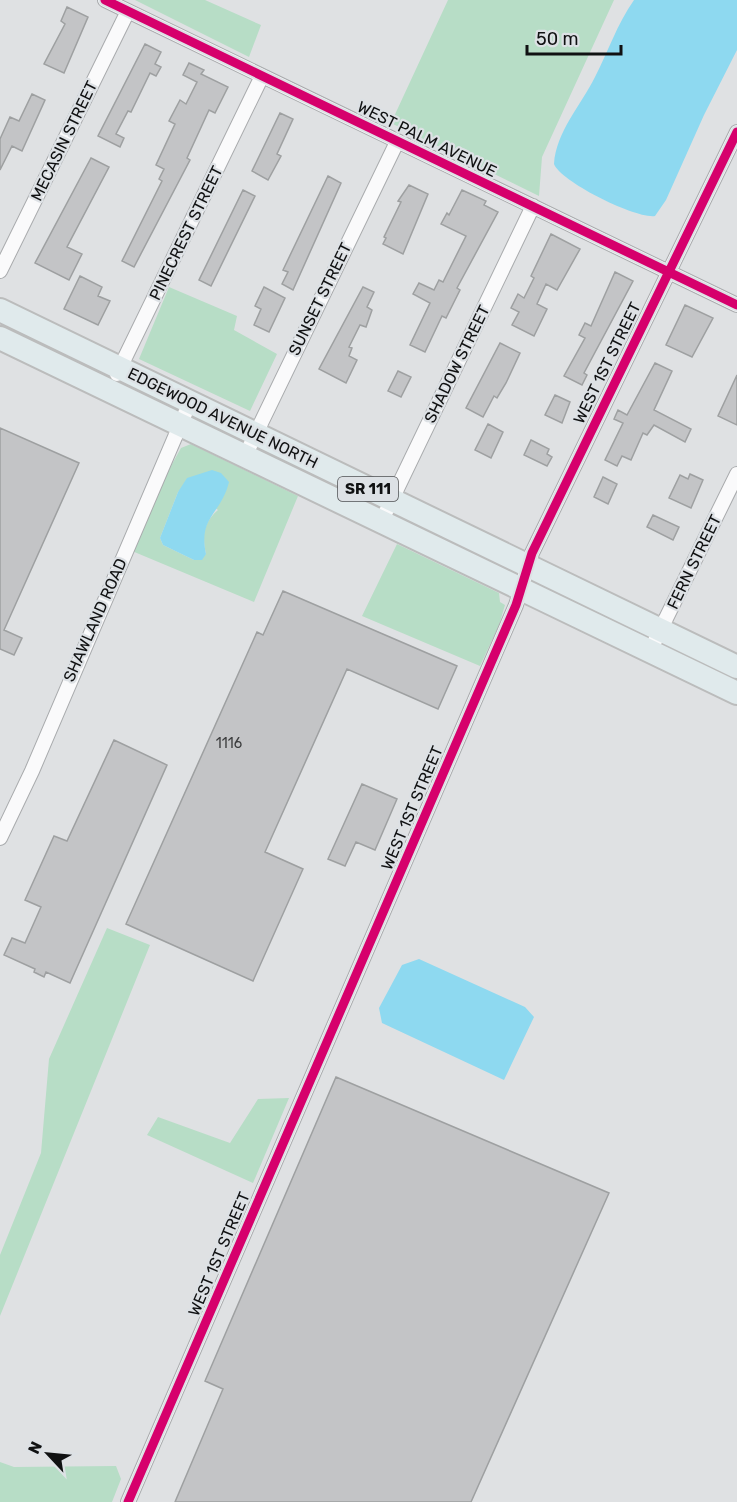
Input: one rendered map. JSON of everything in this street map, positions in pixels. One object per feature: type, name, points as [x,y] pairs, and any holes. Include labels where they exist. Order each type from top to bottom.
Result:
[{"type":"main road","name":"EDGEWOOD AVENUE NORTH","points":[[0,310],[737,667]]},
{"type":"main road","name":"EDGEWOOD AVENUE NORTH","points":[[0,338],[737,693]]},
{"type":"street","name":"WEST PALM AVENUE","points":[[105,0],[737,305]]},
{"type":"street","name":"MECASIN STREET","points":[[0,271],[128,11]]},
{"type":"street","name":"PINECREST STREET","points":[[109,391],[262,76]]},
{"type":"street","name":"WEST 1ST STREET","points":[[128,1502],[522,590],[532,553],[737,132]]},
{"type":"street","name":"SUNSET STREET","points":[[245,456],[397,142]]},
{"type":"street","name":"SHADOW STREET","points":[[381,522],[533,206]]},
{"type":"street","name":"SHAWLAND ROAD","points":[[0,838],[32,771],[190,402]]},
{"type":"street","name":"FERN STREET","points":[[650,651],[737,474]]},
{"type":"green space","points":[[135,0],[205,0],[261,25],[249,57]]},
{"type":"green space","points":[[448,0],[614,0],[542,157],[539,196],[391,123]]},
{"type":"green space","points":[[169,287],[237,316],[234,330],[277,354],[250,411],[139,359]]},
{"type":"green space","points":[[191,444],[298,496],[254,602],[132,551],[162,482],[181,448]],"holes":[[[185,485],[218,510],[209,520],[205,530],[206,554],[194,560],[163,545],[160,538],[178,492]]]},
{"type":"green space","points":[[397,544],[499,593],[500,602],[505,605],[499,625],[480,666],[362,616]]},
{"type":"green space","points":[[107,928],[150,945],[0,1316],[0,1255],[41,1153],[49,1059]]},
{"type":"green space","points":[[289,1098],[253,1183],[147,1135],[158,1117],[230,1143],[258,1099]]},
{"type":"green space","points":[[0,1462],[14,1467],[116,1466],[121,1479],[112,1502],[0,1502]]},
{"type":"water","points":[[634,0],[737,0],[737,50],[704,115],[666,200],[655,216],[632,212],[600,198],[570,180],[554,164],[564,130],[595,77]]},
{"type":"water","points":[[212,470],[221,473],[229,482],[205,531],[206,554],[202,560],[194,560],[163,545],[160,538],[178,492],[187,478]]},
{"type":"water","points":[[419,959],[525,1007],[534,1017],[504,1080],[382,1023],[379,1008],[402,965]]},
{"type":"building","points":[[67,7],[88,17],[64,73],[44,64],[65,24],[61,21]]},
{"type":"building","points":[[145,44],[161,52],[155,64],[161,67],[156,76],[150,73],[131,112],[128,111],[116,134],[124,138],[120,147],[98,136]]},
{"type":"building","points":[[189,63],[204,70],[201,74],[228,87],[215,113],[209,110],[187,158],[190,160],[134,267],[122,261],[162,181],[159,179],[164,169],[156,165],[175,124],[169,121],[180,100],[186,104],[197,82],[183,75]]},
{"type":"building","points":[[32,94],[45,100],[22,151],[12,146],[0,170],[0,139],[10,117],[19,121]]},
{"type":"building","points":[[280,113],[293,119],[277,154],[281,156],[268,180],[252,171]]},
{"type":"building","points":[[91,158],[109,167],[67,247],[82,254],[69,280],[35,263]]},
{"type":"building","points":[[328,176],[341,183],[293,290],[282,284],[288,272],[283,270]]},
{"type":"building","points":[[409,185],[428,194],[403,254],[383,244],[386,238],[384,237],[401,202],[398,201]]},
{"type":"building","points":[[243,190],[255,196],[211,286],[199,280]]},
{"type":"building","points":[[462,190],[486,201],[484,205],[498,212],[457,288],[460,290],[446,318],[442,316],[425,352],[410,345],[430,303],[413,294],[419,283],[434,290],[439,280],[443,282],[466,236],[441,224],[447,213],[449,215]]},
{"type":"building","points":[[551,234],[580,249],[557,290],[546,284],[537,304],[547,309],[534,336],[512,325],[519,312],[511,308],[518,294],[524,298],[534,278],[531,276]]},
{"type":"building","points":[[615,272],[633,281],[584,373],[587,375],[582,385],[564,376],[585,338],[579,335],[585,323],[591,326]]},
{"type":"building","points":[[80,276],[102,287],[98,296],[110,301],[98,325],[64,309]]},
{"type":"building","points":[[264,287],[285,298],[269,332],[254,325],[261,309],[255,306]]},
{"type":"building","points":[[363,287],[374,292],[367,307],[372,310],[366,327],[360,325],[349,347],[352,348],[349,356],[357,360],[346,383],[319,369]]},
{"type":"building","points":[[685,305],[713,318],[692,357],[666,345]]},
{"type":"building","points":[[500,343],[520,353],[506,383],[497,398],[494,396],[483,417],[466,408]]},
{"type":"building","points":[[655,363],[672,371],[654,410],[691,429],[685,442],[654,425],[647,435],[643,433],[631,460],[622,456],[617,466],[605,460],[623,423],[614,419],[618,410],[627,415]]},
{"type":"building","points":[[398,371],[411,377],[401,397],[388,391]]},
{"type":"building","points":[[737,375],[737,425],[718,416]]},
{"type":"building","points":[[555,395],[570,402],[562,423],[545,415]]},
{"type":"building","points":[[488,424],[503,432],[491,458],[475,450]]},
{"type":"building","points":[[0,428],[79,463],[4,630],[22,638],[14,655],[0,649]]},
{"type":"building","points":[[531,440],[549,449],[547,454],[552,457],[547,466],[524,455]]},
{"type":"building","points":[[690,474],[703,480],[691,508],[669,498],[680,475],[688,479]]},
{"type":"building","points":[[603,477],[617,484],[608,504],[594,497]]},
{"type":"building","points":[[653,515],[679,527],[673,540],[647,527]]},
{"type":"building","points":[[283,591],[457,666],[438,709],[347,669],[265,852],[303,869],[253,981],[126,924],[257,632],[263,635]]},
{"type":"building","points":[[114,740],[167,765],[70,983],[46,972],[44,977],[34,972],[35,969],[4,955],[12,938],[25,943],[41,907],[25,900],[54,836],[67,841]]},
{"type":"building","points":[[362,784],[397,799],[375,850],[356,842],[345,866],[328,859]]},
{"type":"building","points":[[336,1077],[609,1193],[471,1502],[175,1502],[223,1389],[205,1381]]},
{"type":"cycle path","points":[[105,0],[737,305]]},
{"type":"cycle path","points":[[128,1502],[516,605],[532,553],[737,132]]}]
